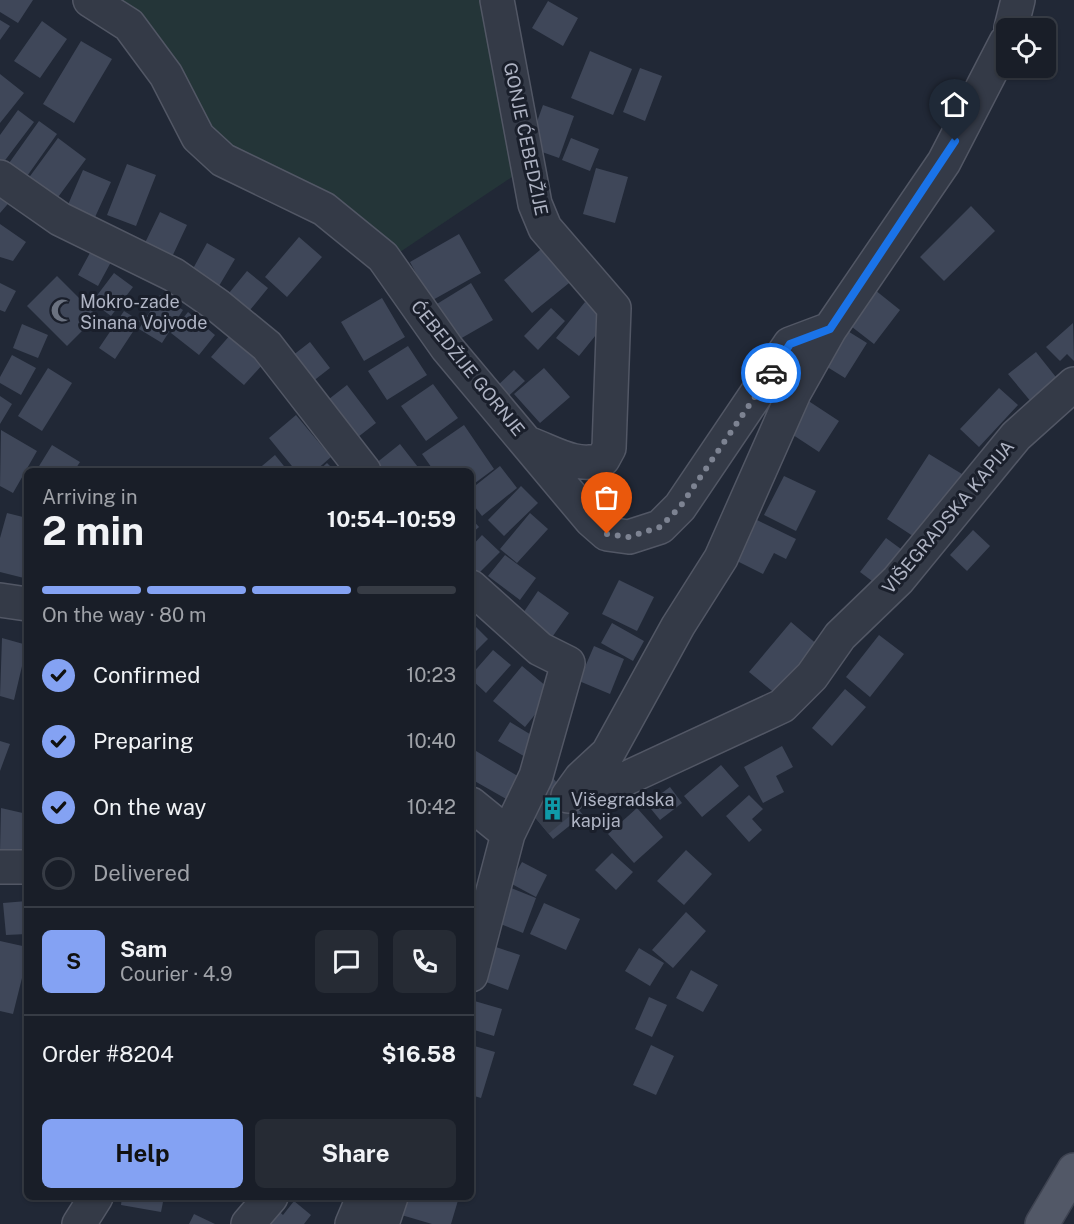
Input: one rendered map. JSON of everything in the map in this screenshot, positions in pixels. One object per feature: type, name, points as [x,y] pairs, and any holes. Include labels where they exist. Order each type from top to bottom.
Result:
[{"type":"main road","points":[[1041,1224],[1074,1170]]},
{"type":"street","name":"ĆEBEDŽIJE GORNJE","points":[[90,0],[129,26],[166,75],[198,137],[223,160],[324,209],[383,257],[447,348],[591,520],[607,534],[629,537],[660,527],[680,507],[790,344],[830,329]]},
{"type":"street","name":"GONJE ĆEBEDŽIJE","points":[[497,0],[535,204],[545,228],[614,308],[609,448],[603,459],[591,464],[577,463],[528,443]]},
{"type":"street","name":"VIŠEGRADSKA KAPIJA","points":[[996,61],[944,162],[830,329],[794,393],[721,558],[678,626],[608,753],[575,787],[594,783],[614,784],[782,706],[812,676],[840,636],[898,580],[1016,436],[1074,384]]},
{"type":"street","points":[[0,177],[60,219],[174,275],[217,305],[267,346],[362,468]]},
{"type":"street","points":[[474,590],[540,649],[568,663],[537,776],[508,834],[474,964]]},
{"type":"street","points":[[474,806],[508,834],[522,832],[538,821]]},
{"type":"street","points":[[0,867],[24,867]]},
{"type":"street","points":[[79,1224],[94,1200]]},
{"type":"street","points":[[248,1224],[268,1200]]},
{"type":"street","points":[[352,1224],[360,1205],[366,1200]]},
{"type":"street","points":[[382,1224],[390,1200]]},
{"type":"shaded area","points":[[104,0],[487,0],[518,173],[397,254],[197,138]]},
{"type":"building","points":[[0,0],[33,0],[18,23],[0,12]]},
{"type":"building","points":[[548,1],[578,18],[563,46],[532,28]]},
{"type":"building","points":[[0,20],[10,26],[0,40]]},
{"type":"building","points":[[42,21],[67,39],[40,78],[14,61]]},
{"type":"building","points":[[81,41],[112,59],[74,123],[43,104]]},
{"type":"building","points":[[590,51],[632,69],[613,115],[571,98]]},
{"type":"building","points":[[640,68],[662,76],[645,121],[623,112]]},
{"type":"building","points":[[0,74],[24,93],[0,123]]},
{"type":"building","points":[[543,105],[574,116],[559,158],[528,147]]},
{"type":"building","points":[[18,110],[34,122],[3,163],[0,161],[0,135]]},
{"type":"building","points":[[39,121],[57,134],[25,179],[7,166]]},
{"type":"building","points":[[58,138],[86,159],[53,204],[25,183]]},
{"type":"building","points":[[571,138],[599,149],[590,171],[562,160]]},
{"type":"building","points":[[127,164],[156,175],[136,226],[107,215]]},
{"type":"building","points":[[596,168],[628,177],[615,223],[583,214]]},
{"type":"building","points":[[83,170],[111,182],[91,226],[64,214]]},
{"type":"building","points":[[0,187],[13,198],[0,213]]},
{"type":"building","points":[[971,206],[995,231],[944,281],[920,257]]},
{"type":"building","points":[[160,212],[187,225],[171,259],[144,245]]},
{"type":"building","points":[[0,224],[26,242],[13,261],[0,257]]},
{"type":"building","points":[[459,234],[481,273],[431,301],[410,262]]},
{"type":"building","points":[[299,237],[322,257],[287,297],[265,277]]},
{"type":"building","points":[[207,243],[235,259],[216,291],[189,276]]},
{"type":"building","points":[[546,245],[574,279],[532,313],[504,280]]},
{"type":"building","points":[[91,251],[111,262],[98,286],[78,275]]},
{"type":"building","points":[[247,271],[268,288],[246,315],[225,298]]},
{"type":"building","points":[[114,273],[133,287],[111,316],[92,302]]},
{"type":"building","name":"Mokro-zade Sinana Vojvode","points":[[57,276],[97,316],[67,346],[27,306]]},
{"type":"building","points":[[0,283],[16,291],[5,312],[0,310]]},
{"type":"building","points":[[471,283],[493,320],[453,343],[432,307]]},
{"type":"building","points":[[870,286],[900,310],[874,344],[843,320]]},
{"type":"building","points":[[160,295],[183,310],[162,343],[139,329]]},
{"type":"building","points":[[382,298],[405,337],[364,361],[341,322]]},
{"type":"building","points":[[585,302],[608,320],[579,356],[556,338]]},
{"type":"building","points":[[551,308],[565,321],[538,350],[524,336]]},
{"type":"building","points":[[124,311],[140,321],[115,359],[99,348]]},
{"type":"building","points":[[188,312],[215,335],[199,355],[171,333]]},
{"type":"building","points":[[1073,323],[1074,361],[1067,354],[1060,361],[1046,347]]},
{"type":"building","points":[[22,324],[48,335],[38,358],[13,348]]},
{"type":"building","points":[[838,325],[867,343],[845,378],[816,360]]},
{"type":"building","points":[[231,334],[264,363],[244,385],[211,357]]},
{"type":"building","points":[[310,342],[330,368],[303,389],[283,363]]},
{"type":"building","points":[[408,346],[427,375],[387,400],[368,371]]},
{"type":"building","points":[[1036,352],[1059,381],[1032,403],[1008,374]]},
{"type":"building","points":[[12,355],[36,368],[21,395],[0,383],[0,377]]},
{"type":"building","points":[[48,368],[72,383],[42,431],[18,416]]},
{"type":"building","points":[[544,368],[570,397],[540,423],[514,394]]},
{"type":"building","points":[[514,370],[525,381],[503,401],[493,390]]},
{"type":"building","points":[[433,384],[458,418],[426,441],[401,406]]},
{"type":"building","points":[[347,385],[376,423],[349,444],[320,406]]},
{"type":"building","points":[[999,388],[1018,405],[979,447],[960,429]]},
{"type":"building","points":[[0,396],[12,404],[0,424]]},
{"type":"building","points":[[807,400],[839,421],[819,452],[787,431]]},
{"type":"building","points":[[296,415],[331,457],[318,468],[294,468],[269,438]]},
{"type":"building","points":[[464,425],[494,469],[474,484],[474,468],[432,468],[422,454]]},
{"type":"building","points":[[1,430],[37,451],[27,468],[24,468],[24,474],[13,493],[0,486]]},
{"type":"building","points":[[400,444],[419,468],[370,468]]},
{"type":"building","points":[[52,445],[80,462],[76,468],[38,468]]},
{"type":"building","points":[[929,454],[962,474],[919,540],[887,519]]},
{"type":"building","points":[[275,455],[286,468],[260,468]]},
{"type":"building","points":[[327,463],[332,468],[321,468]]},
{"type":"building","points":[[500,466],[517,488],[482,516],[474,506],[474,487]]},
{"type":"building","points":[[784,476],[816,491],[796,531],[764,515]]},
{"type":"building","points":[[521,486],[538,503],[504,536],[488,520]]},
{"type":"building","points":[[7,513],[24,517],[24,578],[0,572],[0,538]]},
{"type":"building","points":[[530,513],[548,529],[517,563],[500,549]]},
{"type":"building","points":[[755,519],[796,539],[786,559],[774,553],[763,574],[735,560]]},
{"type":"building","points":[[474,521],[479,527],[474,531]]},
{"type":"building","points":[[973,530],[990,546],[967,571],[950,555]]},
{"type":"building","points":[[482,535],[500,552],[474,578],[474,544]]},
{"type":"building","points":[[886,538],[905,552],[880,587],[860,572]]},
{"type":"building","points":[[505,555],[536,578],[520,600],[488,576]]},
{"type":"building","points":[[619,580],[654,597],[637,631],[602,614]]},
{"type":"building","points":[[538,591],[569,613],[548,643],[517,622]]},
{"type":"building","points":[[791,622],[819,646],[777,695],[749,672]]},
{"type":"building","points":[[612,623],[644,641],[633,661],[601,643]]},
{"type":"building","points":[[474,625],[488,639],[474,653]]},
{"type":"building","points":[[879,635],[904,654],[870,697],[846,677]]},
{"type":"building","points":[[2,638],[24,644],[24,658],[14,700],[0,696]]},
{"type":"building","points":[[594,646],[624,659],[610,694],[579,681]]},
{"type":"building","points":[[493,650],[511,665],[486,693],[474,682],[474,672]]},
{"type":"building","points":[[522,666],[553,692],[525,727],[493,701]]},
{"type":"building","points":[[845,689],[866,707],[832,746],[812,728]]},
{"type":"building","points":[[510,722],[538,739],[527,758],[498,741]]},
{"type":"building","points":[[0,741],[10,744],[0,771]]},
{"type":"building","points":[[782,746],[793,767],[776,776],[784,792],[763,803],[744,767]]},
{"type":"building","points":[[474,750],[521,778],[508,800],[474,781]]},
{"type":"building","points":[[721,765],[739,786],[702,817],[684,796]]},
{"type":"building","name":"Višegradska kapija","points":[[553,778],[583,815],[553,839],[523,803]]},
{"type":"building","points":[[670,787],[682,803],[660,820],[647,804]]},
{"type":"building","points":[[749,795],[763,809],[752,819],[762,830],[749,842],[726,816]]},
{"type":"building","points":[[1,808],[24,813],[24,857],[0,852]]},
{"type":"building","points":[[637,808],[663,837],[634,863],[608,834]]},
{"type":"building","points":[[686,850],[712,874],[684,905],[657,881]]},
{"type":"building","points":[[612,853],[633,872],[616,890],[595,870]]},
{"type":"building","points":[[522,862],[547,875],[536,897],[510,883]]},
{"type":"building","points":[[506,886],[536,898],[523,933],[493,921]]},
{"type":"building","points":[[24,901],[24,934],[6,935],[3,903]]},
{"type":"building","points":[[544,903],[580,919],[566,950],[530,934]]},
{"type":"building","points":[[686,912],[706,931],[673,968],[652,950]]},
{"type":"building","points":[[0,941],[24,946],[24,970],[13,1014],[0,1011]]},
{"type":"building","points":[[490,945],[520,955],[508,990],[478,979]]},
{"type":"building","points":[[639,948],[664,963],[650,986],[625,971]]},
{"type":"building","points":[[691,970],[718,985],[703,1012],[676,998]]},
{"type":"building","points":[[649,997],[667,1005],[652,1037],[635,1029]]},
{"type":"building","points":[[474,1001],[502,1009],[494,1036],[474,1030]]},
{"type":"building","points":[[651,1045],[674,1056],[656,1095],[633,1085]]},
{"type":"building","points":[[474,1046],[495,1052],[481,1098],[474,1096]]},
{"type":"building","points":[[122,1200],[163,1200],[161,1212],[121,1205]]},
{"type":"building","points":[[402,1200],[458,1200],[451,1224],[432,1224],[398,1214]]},
{"type":"building","points":[[294,1201],[311,1215],[304,1224],[254,1224],[271,1204],[283,1215]]},
{"type":"building","points":[[194,1214],[215,1224],[189,1224]]},
{"type":"tunnel","points":[[538,821],[568,796]]},
{"type":"way so far","points":[[607,534],[629,537],[660,527],[680,507],[771,373]]},
{"type":"place","name":"Mokro-zade Sinana Vojvode","points":[[62,311]]},
{"type":"place","name":"Višegradska kapija","points":[[553,809]]},
{"type":"route","points":[[771,373],[790,344],[830,329],[944,162],[955,141]]}]
